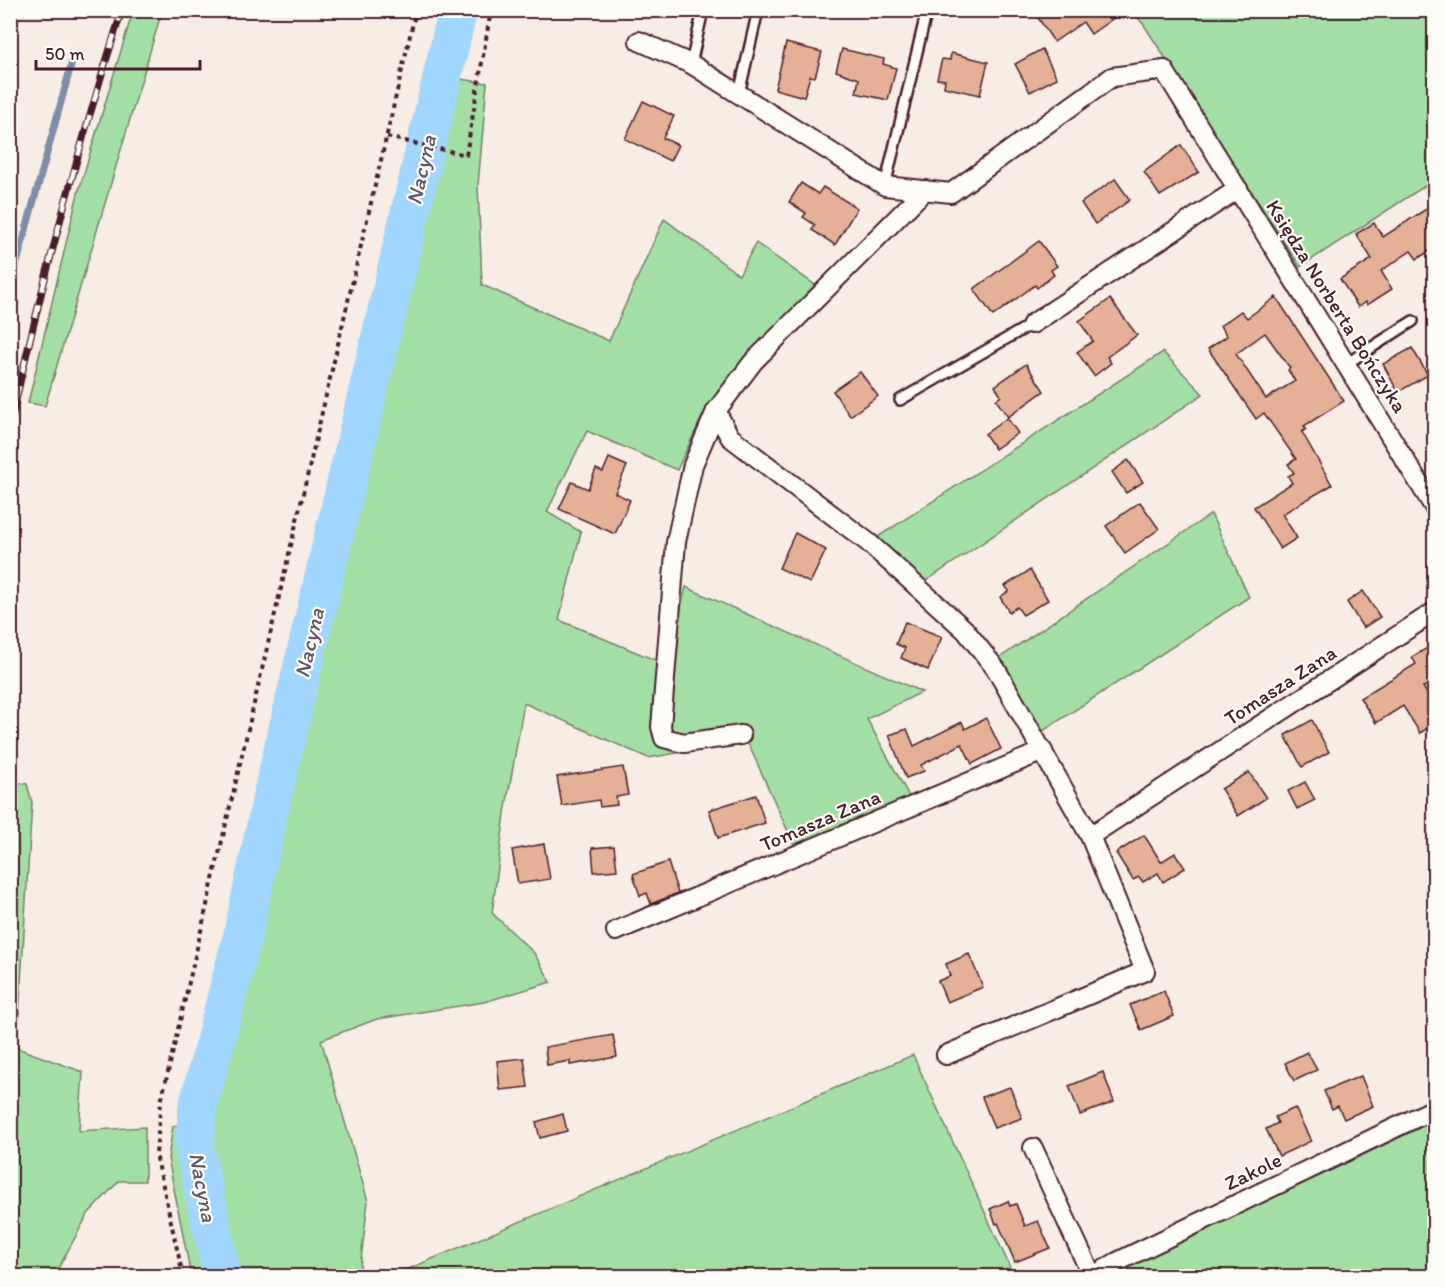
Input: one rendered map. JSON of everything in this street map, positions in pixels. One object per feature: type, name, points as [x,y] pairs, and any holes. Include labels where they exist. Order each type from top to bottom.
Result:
[{"type":"street","name":"Księdza Norberta Bończyka","points":[[639,41],[691,64],[885,186],[951,193],[1112,77],[1164,70],[1434,507]]},
{"type":"street","name":"Księdza Norberta Bończyka","points":[[1032,324],[1238,189]]},
{"type":"street","points":[[741,735],[684,743],[664,738],[661,727],[676,542],[693,465],[716,411],[753,362],[925,190]]},
{"type":"street","points":[[716,411],[730,437],[869,543],[965,630],[996,669],[1090,836],[1145,971],[946,1054]]},
{"type":"street","name":"Tomasza Zana","points":[[1090,836],[1434,612]]},
{"type":"street","name":"Tomasza Zana","points":[[616,931],[1043,751]]},
{"type":"street","name":"Zakole","points":[[1033,1148],[1093,1276],[1117,1262],[1434,1109]]},
{"type":"lane","points":[[691,64],[703,10]]},
{"type":"lane","points":[[739,94],[758,10]]},
{"type":"lane","points":[[885,186],[927,10]]},
{"type":"lane","points":[[1346,364],[1413,321]]},
{"type":"lane","points":[[900,400],[1032,324]]},
{"type":"path","points":[[183,1276],[156,1154],[160,1102],[416,10]]},
{"type":"path","points":[[387,136],[466,155],[491,10]]},
{"type":"green space","points":[[133,11],[162,11],[45,406],[28,403],[78,193]]},
{"type":"green space","points":[[1132,11],[1434,11],[1434,180],[1300,267],[1144,25]]},
{"type":"green space","points":[[460,79],[487,83],[478,185],[482,285],[609,341],[664,219],[739,275],[756,243],[815,285],[702,417],[677,470],[587,431],[547,512],[581,532],[559,620],[667,665],[686,587],[922,692],[867,719],[910,798],[795,847],[747,741],[648,758],[524,703],[505,813],[492,913],[534,953],[551,982],[484,1002],[377,1019],[321,1040],[368,1201],[359,1276],[230,1276],[202,1150],[216,1069]]},
{"type":"green space","points":[[1163,352],[1203,394],[923,583],[876,538]]},
{"type":"green space","points":[[1211,514],[1249,597],[1043,731],[998,659]]},
{"type":"green space","points":[[10,781],[27,784],[32,802],[17,1048],[83,1072],[79,1131],[145,1127],[145,1181],[119,1181],[88,1214],[54,1276],[11,1276]]},
{"type":"green space","points":[[913,1055],[1014,1276],[392,1276]]},
{"type":"green space","points":[[1434,1121],[1434,1276],[1110,1276],[1116,1273]]},
{"type":"green space","points":[[187,1124],[186,1146],[214,1276],[191,1276],[168,1158],[173,1126]]},
{"type":"building","points":[[1033,10],[1125,10],[1091,34],[1083,22],[1054,42]]},
{"type":"building","points":[[786,43],[822,52],[815,77],[810,76],[804,97],[775,89]]},
{"type":"building","points":[[842,49],[884,59],[883,64],[896,68],[888,100],[856,93],[859,79],[836,71]]},
{"type":"building","points":[[1042,49],[1057,78],[1030,92],[1015,64]]},
{"type":"building","points":[[951,53],[988,62],[980,95],[944,87],[945,80],[937,79],[942,59],[950,60]]},
{"type":"building","points":[[643,101],[674,116],[663,138],[678,145],[670,161],[625,139]]},
{"type":"building","points":[[1181,145],[1199,172],[1160,196],[1144,172]]},
{"type":"building","points":[[1115,179],[1130,200],[1095,224],[1081,203]]},
{"type":"building","points":[[801,183],[818,194],[823,187],[857,208],[835,245],[812,230],[815,225],[803,217],[806,213],[789,202]]},
{"type":"building","points":[[1434,204],[1434,248],[1417,259],[1411,251],[1381,271],[1392,289],[1367,305],[1366,302],[1358,307],[1340,279],[1372,259],[1356,234],[1374,223],[1383,237]]},
{"type":"building","points":[[1039,241],[1057,266],[1051,270],[1054,275],[1037,288],[1035,285],[993,316],[974,289]]},
{"type":"building","points":[[1276,297],[1344,401],[1304,426],[1306,429],[1302,432],[1332,485],[1282,514],[1297,538],[1280,549],[1254,507],[1292,483],[1288,476],[1294,473],[1288,464],[1296,459],[1264,413],[1256,419],[1208,349],[1227,336],[1220,326],[1241,311],[1247,318]],"holes":[[[1265,333],[1290,368],[1288,370],[1295,381],[1266,399],[1236,354]]]},
{"type":"building","points":[[1110,299],[1137,335],[1107,357],[1111,363],[1094,376],[1077,352],[1093,341],[1079,321]]},
{"type":"building","points":[[1412,348],[1428,375],[1398,392],[1383,364]]},
{"type":"building","points":[[1026,364],[1044,391],[1008,417],[996,400],[1001,396],[995,386]]},
{"type":"building","points":[[860,372],[878,396],[850,416],[833,391]]},
{"type":"building","points":[[1007,418],[1018,433],[995,449],[985,434]]},
{"type":"building","points":[[609,458],[627,466],[615,493],[630,500],[615,534],[559,509],[572,482],[588,489],[596,469],[603,472]]},
{"type":"building","points":[[1128,460],[1143,482],[1126,493],[1112,472]]},
{"type":"building","points":[[1140,502],[1159,529],[1125,553],[1106,526]]},
{"type":"building","points":[[795,533],[826,550],[810,583],[779,568]]},
{"type":"building","points":[[1030,570],[1048,600],[1023,615],[1017,607],[1009,612],[1000,597],[1009,591],[1005,586]]},
{"type":"building","points":[[1363,591],[1380,617],[1363,628],[1347,602]]},
{"type":"building","points":[[905,622],[942,637],[928,670],[901,658],[905,648],[896,644]]},
{"type":"building","points":[[1434,644],[1434,696],[1428,685],[1423,687],[1434,705],[1434,724],[1420,733],[1403,706],[1376,723],[1360,698],[1416,664],[1412,657]]},
{"type":"building","points":[[986,718],[1001,749],[972,764],[962,744],[921,765],[924,771],[906,778],[889,735],[907,729],[914,746],[962,722],[965,729]]},
{"type":"building","points":[[1312,720],[1329,752],[1302,767],[1285,735]]},
{"type":"building","points":[[623,767],[628,795],[616,797],[617,805],[600,807],[599,800],[562,806],[557,777]]},
{"type":"building","points":[[1249,772],[1266,798],[1238,816],[1221,789]]},
{"type":"building","points":[[1305,782],[1315,800],[1297,809],[1288,791]]},
{"type":"building","points":[[756,795],[765,823],[718,838],[709,810]]},
{"type":"building","points":[[1144,835],[1161,862],[1175,853],[1185,868],[1163,882],[1158,873],[1143,882],[1139,877],[1133,880],[1116,853]]},
{"type":"building","points":[[544,844],[550,879],[518,884],[512,850]]},
{"type":"building","points":[[614,846],[617,870],[594,872],[592,848]]},
{"type":"building","points":[[668,862],[678,893],[651,904],[647,893],[640,896],[633,874]]},
{"type":"building","points":[[969,954],[983,987],[947,1002],[938,981],[950,976],[946,964]]},
{"type":"building","points":[[1164,991],[1174,1016],[1141,1030],[1130,1005]]},
{"type":"building","points":[[613,1035],[617,1057],[570,1065],[570,1061],[547,1065],[545,1047]]},
{"type":"building","points":[[1307,1052],[1317,1070],[1294,1081],[1285,1063]]},
{"type":"building","points":[[524,1058],[528,1087],[500,1090],[497,1061]]},
{"type":"building","points":[[1103,1072],[1114,1102],[1080,1115],[1069,1086]]},
{"type":"building","points":[[1361,1076],[1373,1106],[1344,1119],[1338,1106],[1332,1109],[1324,1091]]},
{"type":"building","points":[[1010,1087],[1022,1118],[994,1128],[982,1097]]},
{"type":"building","points":[[1295,1108],[1311,1141],[1279,1156],[1266,1129],[1278,1123],[1275,1117]]},
{"type":"building","points":[[563,1114],[567,1131],[540,1138],[536,1122]]},
{"type":"building","points":[[1008,1201],[1010,1206],[1016,1204],[1025,1226],[1038,1221],[1050,1248],[1015,1262],[990,1209]]},
{"type":"waterway","name":"Nacyna","points":[[222,1276],[194,1145],[198,1107],[242,938],[272,797],[458,10]]},
{"type":"waterway","points":[[10,288],[72,62]]},
{"type":"railway","points":[[10,427],[61,217],[122,10]]}]
